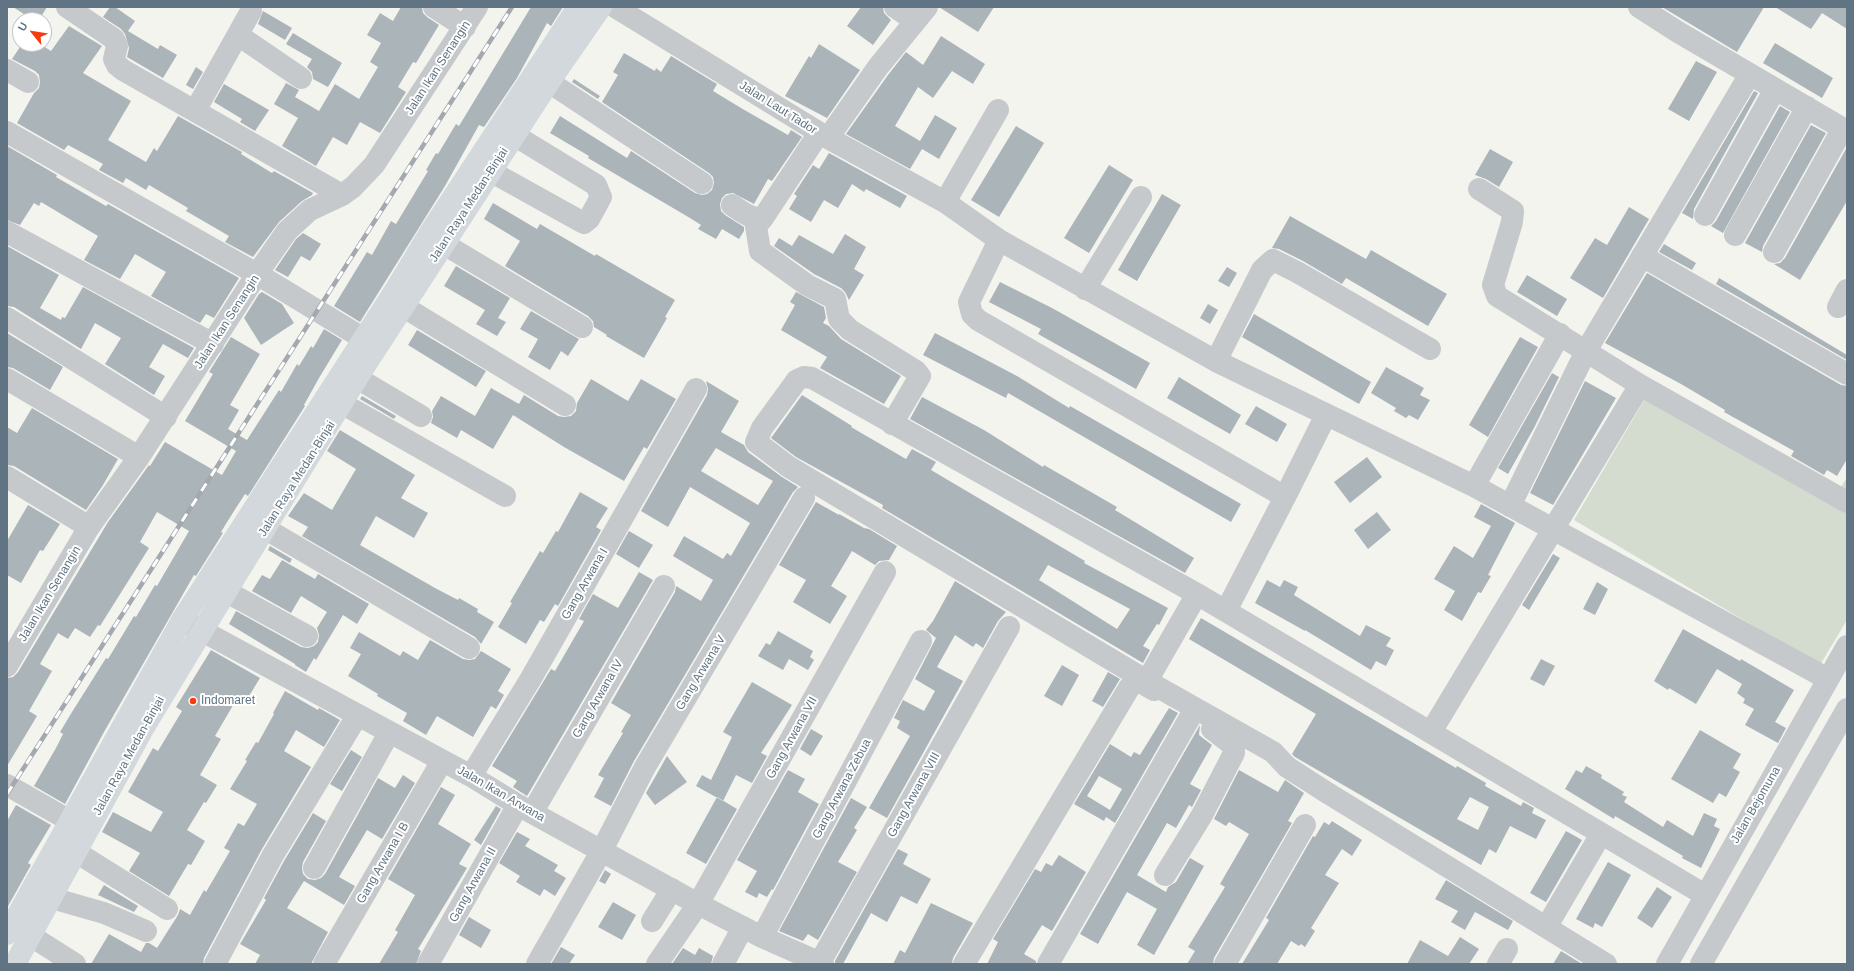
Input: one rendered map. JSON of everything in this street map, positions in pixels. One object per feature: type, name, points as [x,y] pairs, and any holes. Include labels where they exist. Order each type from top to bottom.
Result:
[{"type":"main road","name":"Jalan Raya Medan-Binjai","points":[[15,964],[30,936],[42,892],[79,826],[182,620],[364,339],[403,298],[444,244],[548,82],[601,7]]},
{"type":"main road","name":"Jalan Raya Medan-Binjai","points":[[7,934],[76,852],[79,826],[144,727],[342,404],[403,298],[431,231],[574,8]]},
{"type":"street","points":[[67,7],[114,39],[117,46],[114,59],[117,65],[123,70],[342,195]]},
{"type":"street","points":[[434,7],[464,27]]},
{"type":"street","name":"Jalan Ikan Senangin","points":[[10,656],[89,528],[166,417],[257,274],[288,231],[299,220],[310,210],[342,195],[353,187],[374,165],[477,7]]},
{"type":"street","name":"Jalan Laut Tador","points":[[615,7],[823,136],[945,202],[999,240],[1085,289],[1216,361],[1474,486],[1828,679]]},
{"type":"street","points":[[892,424],[920,376],[916,371],[850,330],[839,319],[834,299],[807,285],[760,251],[756,226],[823,136],[921,14],[895,7]]},
{"type":"street","points":[[1639,7],[1678,32],[1845,130],[1774,252]]},
{"type":"street","points":[[195,111],[251,11]]},
{"type":"street","points":[[238,35],[301,78]]},
{"type":"street","points":[[7,70],[28,82]]},
{"type":"street","points":[[1510,506],[1586,351],[1750,74]]},
{"type":"street","points":[[548,82],[702,183]]},
{"type":"street","points":[[1705,215],[1775,89]]},
{"type":"street","points":[[1735,235],[1807,108]]},
{"type":"street","points":[[945,202],[998,110]]},
{"type":"street","points":[[7,132],[257,274],[364,339]]},
{"type":"street","points":[[490,171],[580,221],[584,222],[589,219],[601,197],[600,191],[596,185],[514,134]]},
{"type":"street","points":[[1479,189],[1514,211],[1493,286],[1497,296],[1640,385],[1847,502]]},
{"type":"street","points":[[1085,289],[1141,197]]},
{"type":"street","points":[[732,205],[749,216],[757,219],[763,218]]},
{"type":"street","points":[[7,232],[213,344]]},
{"type":"street","points":[[999,240],[969,302],[972,314],[978,320],[1285,497]]},
{"type":"street","points":[[444,244],[582,327]]},
{"type":"street","points":[[1642,256],[1847,374]]},
{"type":"street","points":[[1216,361],[1262,270],[1272,260],[1297,272],[1430,349]]},
{"type":"street","points":[[403,298],[565,405]]},
{"type":"street","points":[[7,318],[166,417]]},
{"type":"street","points":[[1474,486],[1560,334]]},
{"type":"street","points":[[1606,964],[1547,926],[1326,792],[1287,767],[1273,752],[1147,680],[789,467],[756,442],[762,428],[797,380],[804,377],[812,378],[1197,594],[1705,895]]},
{"type":"street","points":[[357,378],[421,416]]},
{"type":"street","points":[[7,379],[139,457]]},
{"type":"street","points":[[1431,732],[1640,385]]},
{"type":"street","name":"Gang Arwana I","points":[[471,776],[530,680],[696,389]]},
{"type":"street","points":[[342,404],[505,496]]},
{"type":"street","points":[[1226,611],[1326,415]]},
{"type":"street","points":[[7,476],[89,528]]},
{"type":"street","name":"Gang Arwana V","points":[[537,964],[602,850],[645,767],[804,498]]},
{"type":"street","points":[[266,529],[469,648]]},
{"type":"street","name":"Gang Arwana VII","points":[[657,964],[698,904],[885,572]]},
{"type":"street","name":"Gang Arwana IV","points":[[525,809],[664,586]]},
{"type":"street","points":[[227,592],[307,636]]},
{"type":"street","points":[[1147,680],[1197,594]]},
{"type":"street","name":"Jalan Ikan Arwana","points":[[182,620],[357,716],[471,776],[525,809],[698,904],[762,937],[821,964]]},
{"type":"street","name":"Gang Arwana VIII","points":[[821,964],[1009,627]]},
{"type":"street","name":"Gang Arwana Zebua","points":[[762,937],[922,641]]},
{"type":"street","name":"Jalan Bejomuna","points":[[1667,964],[1847,646]]},
{"type":"street","points":[[964,964],[1129,688],[1135,681],[1142,683],[1192,714],[1234,746],[1234,753],[1202,815],[1165,875]]},
{"type":"street","points":[[1701,964],[1847,709]]},
{"type":"street","points":[[1048,964],[1192,714]]},
{"type":"street","points":[[215,964],[273,855],[357,716]]},
{"type":"street","points":[[314,868],[389,733]]},
{"type":"street","name":"Gang Arwana I B","points":[[324,964],[442,761]]},
{"type":"street","points":[[7,785],[79,826]]},
{"type":"street","name":"Gang Arwana II","points":[[428,964],[525,809]]},
{"type":"street","points":[[1225,964],[1305,825]]},
{"type":"street","points":[[1547,926],[1601,834]]},
{"type":"street","points":[[76,852],[167,909]]},
{"type":"street","points":[[652,921],[672,889]]},
{"type":"street","points":[[42,892],[62,901],[104,912],[146,932]]},
{"type":"street","points":[[722,964],[743,927]]},
{"type":"street","points":[[30,936],[75,964]]},
{"type":"shaded area","points":[[1646,397],[1831,504],[1847,477],[1847,620],[1820,665],[1574,520]]},
{"type":"building","points":[[13,7],[47,7],[44,12],[21,12]]},
{"type":"building","points":[[110,7],[115,7],[135,21],[128,31],[158,49],[160,45],[177,55],[163,78],[127,57],[129,48],[125,34],[121,29],[103,17]]},
{"type":"building","points":[[401,7],[422,7],[423,13],[439,25],[416,63],[413,62],[398,87],[406,92],[380,133],[360,122],[347,145],[333,137],[316,166],[282,146],[298,118],[274,104],[286,83],[299,90],[295,97],[319,111],[335,84],[359,99],[378,67],[370,62],[381,43],[367,35],[380,13],[393,21]]},
{"type":"building","points":[[531,7],[563,7],[551,26],[547,23],[517,78],[484,127],[479,125],[445,186],[360,322],[334,306],[367,252],[372,255],[391,221],[396,224],[428,171],[426,170],[436,153],[438,154],[456,124],[459,126]]},
{"type":"building","points":[[861,7],[883,7],[884,13],[891,20],[873,45],[847,26]]},
{"type":"building","points":[[939,7],[994,7],[978,32]]},
{"type":"building","points":[[1662,7],[1764,7],[1737,52]]},
{"type":"building","points":[[1775,7],[1847,7],[1847,29],[1822,13],[1811,29]]},
{"type":"building","points":[[263,11],[292,28],[285,40],[258,24]]},
{"type":"building","points":[[69,26],[102,46],[83,73],[131,101],[108,140],[146,162],[154,148],[157,151],[178,116],[242,152],[241,154],[272,173],[274,171],[313,193],[312,195],[302,201],[279,222],[253,257],[225,242],[229,236],[186,211],[188,208],[149,185],[146,190],[126,178],[123,183],[99,170],[103,164],[68,145],[64,150],[17,123],[34,93],[39,88],[40,82],[39,75],[35,71],[12,59],[17,52],[52,52],[52,50]]},
{"type":"building","points":[[293,33],[342,63],[328,87],[313,79],[312,72],[307,67],[312,59],[286,44]]},
{"type":"building","points":[[941,36],[985,64],[973,84],[952,71],[933,98],[918,87],[895,126],[920,141],[935,115],[957,128],[939,159],[922,149],[910,169],[846,134],[906,52],[923,65]]},
{"type":"building","points":[[1775,43],[1833,78],[1822,98],[1763,63]]},
{"type":"building","points":[[819,44],[860,70],[827,118],[785,96],[809,56],[811,58]]},
{"type":"building","points":[[624,53],[655,71],[656,68],[661,72],[671,56],[717,84],[713,91],[788,135],[791,130],[802,137],[772,181],[768,179],[754,204],[733,193],[726,194],[722,198],[720,204],[721,211],[744,227],[744,231],[739,239],[722,229],[716,239],[698,229],[701,225],[588,158],[589,156],[550,133],[560,116],[627,158],[631,151],[695,193],[702,195],[707,194],[712,190],[714,183],[713,177],[709,173],[602,102],[618,75],[613,72]]},
{"type":"building","points":[[1696,61],[1717,72],[1689,121],[1668,109]]},
{"type":"building","points":[[196,67],[203,72],[193,89],[186,85]]},
{"type":"building","points":[[574,79],[600,96],[598,99],[572,82]]},
{"type":"building","points":[[224,84],[269,110],[255,131],[240,122],[242,119],[214,102]]},
{"type":"building","points":[[1754,91],[1758,93],[1694,209],[1693,219],[1682,213]]},
{"type":"building","points":[[1780,106],[1790,112],[1723,233],[1711,226],[1716,221]]},
{"type":"building","points":[[1811,125],[1826,133],[1763,246],[1762,252],[1745,243]]},
{"type":"building","points":[[1016,126],[1044,143],[999,217],[971,200]]},
{"type":"building","points":[[7,146],[106,206],[108,204],[239,278],[214,318],[206,314],[200,323],[151,296],[166,272],[135,254],[120,279],[84,260],[98,236],[41,202],[39,206],[34,203],[20,225],[7,220]]},
{"type":"building","points":[[1847,147],[1847,201],[1800,280],[1774,264],[1780,263],[1785,258]]},
{"type":"building","points":[[1490,149],[1513,162],[1499,187],[1486,179],[1475,175]]},
{"type":"building","points":[[829,153],[907,196],[900,208],[866,189],[864,192],[852,184],[838,208],[824,200],[811,222],[789,209],[797,196],[794,194],[813,165],[819,169]]},
{"type":"building","points":[[1109,165],[1133,180],[1089,253],[1064,238]]},
{"type":"building","points":[[1162,194],[1181,205],[1137,281],[1118,270]]},
{"type":"building","points":[[493,203],[537,229],[540,224],[595,256],[596,254],[675,300],[665,317],[667,318],[644,358],[606,336],[607,335],[594,327],[593,321],[588,316],[505,266],[520,241],[484,219]]},
{"type":"building","points":[[1629,207],[1649,219],[1603,298],[1570,278],[1595,238],[1607,245]]},
{"type":"building","points":[[1290,216],[1366,259],[1371,250],[1447,294],[1428,326],[1346,278],[1342,284],[1303,261],[1279,249],[1272,248]]},
{"type":"building","points":[[303,233],[321,244],[310,261],[301,256],[288,277],[275,270],[296,239]]},
{"type":"building","points":[[845,234],[866,247],[854,269],[864,275],[849,300],[841,288],[814,274],[774,246],[779,238],[792,246],[799,235],[833,254]]},
{"type":"building","points":[[1664,244],[1696,263],[1692,270],[1659,252]]},
{"type":"building","points":[[7,246],[59,275],[40,308],[61,320],[62,317],[65,318],[83,287],[194,348],[188,358],[163,344],[149,367],[165,376],[154,395],[105,364],[121,338],[95,323],[81,349],[14,307],[7,306]]},
{"type":"building","points":[[456,266],[510,298],[498,318],[506,322],[497,336],[476,324],[485,310],[444,286]]},
{"type":"building","points":[[1227,267],[1237,273],[1229,287],[1218,281]]},
{"type":"building","points":[[1647,273],[1841,385],[1847,386],[1847,459],[1837,476],[1827,470],[1824,475],[1791,456],[1794,451],[1724,412],[1725,410],[1681,384],[1605,343]]},
{"type":"building","points":[[1527,275],[1567,299],[1557,316],[1517,292]]},
{"type":"building","points":[[1719,278],[1847,355],[1847,360],[1716,284]]},
{"type":"building","points":[[1000,282],[1052,308],[1150,363],[1136,389],[1038,334],[1041,329],[989,302]]},
{"type":"building","points":[[262,292],[282,304],[294,323],[261,345],[244,318],[259,294]]},
{"type":"building","points":[[796,292],[824,307],[826,318],[823,323],[829,326],[841,339],[901,376],[884,404],[820,368],[827,357],[781,330],[795,305],[790,302]]},
{"type":"building","points":[[1208,304],[1218,310],[1210,324],[1200,318]]},
{"type":"building","points":[[531,311],[579,339],[568,356],[561,351],[550,370],[528,357],[538,339],[520,329]]},
{"type":"building","points":[[1254,314],[1371,382],[1359,404],[1242,337]]},
{"type":"building","points":[[324,329],[342,340],[319,378],[304,405],[305,406],[248,496],[245,494],[234,511],[221,532],[223,533],[196,576],[194,575],[104,732],[65,804],[34,786],[56,748],[63,734],[60,732],[72,712],[106,658],[108,659],[134,616],[136,617],[155,585],[157,586],[189,531],[157,512],[140,542],[149,548],[100,626],[98,625],[90,637],[75,628],[68,639],[58,633],[40,664],[52,671],[29,711],[37,716],[7,766],[7,678],[13,677],[18,672],[108,522],[149,465],[150,466],[165,442],[222,475],[236,451],[185,421],[213,374],[209,372],[231,337],[260,354],[230,405],[239,410],[228,429],[247,440],[279,390],[281,392],[297,364],[299,366],[311,346],[313,348]]},
{"type":"building","points":[[417,330],[486,371],[476,387],[408,345]]},
{"type":"building","points":[[7,333],[63,367],[50,390],[13,368],[7,367]]},
{"type":"building","points":[[935,333],[1017,376],[1069,408],[1070,406],[1241,504],[1231,522],[1008,393],[1006,398],[923,355]]},
{"type":"building","points":[[1520,337],[1538,347],[1488,437],[1469,425]]},
{"type":"building","points":[[1386,367],[1424,388],[1420,395],[1430,400],[1418,420],[1409,415],[1406,418],[1394,411],[1396,408],[1371,393]]},
{"type":"building","points":[[1552,373],[1559,377],[1534,428],[1508,474],[1498,468]]},
{"type":"building","points":[[1179,377],[1241,415],[1230,434],[1167,398]]},
{"type":"building","points":[[591,379],[628,401],[641,379],[676,399],[647,449],[644,447],[624,481],[564,447],[513,415],[493,449],[461,430],[457,438],[431,423],[433,417],[432,411],[441,396],[475,416],[491,388],[519,404],[524,395],[558,416],[571,416],[576,411],[577,403]]},
{"type":"building","points":[[706,381],[739,401],[721,432],[744,445],[748,452],[798,487],[793,492],[634,761],[611,806],[594,797],[604,778],[598,775],[623,733],[621,732],[631,715],[611,703],[675,592],[676,586],[701,601],[713,580],[673,556],[684,536],[723,559],[727,553],[731,556],[750,523],[690,487],[668,527],[641,511],[707,395],[708,389]],"holes":[[[716,448],[773,481],[758,505],[701,471]]]},
{"type":"building","points":[[1585,381],[1616,398],[1553,505],[1530,493]]},
{"type":"building","points":[[802,395],[852,426],[851,427],[906,459],[912,449],[936,462],[931,470],[1085,561],[1084,563],[1168,608],[1159,625],[1157,624],[1143,646],[1150,650],[1143,663],[882,508],[883,505],[796,457],[771,438]],"holes":[[[1048,565],[1130,609],[1117,629],[1039,580]]]},
{"type":"building","points":[[362,396],[396,416],[394,419],[360,399]]},
{"type":"building","points":[[922,397],[984,430],[1043,467],[1044,465],[1117,507],[1115,510],[1194,558],[1185,573],[910,419]]},
{"type":"building","points":[[1256,406],[1287,424],[1277,442],[1245,424]]},
{"type":"building","points":[[32,408],[118,459],[86,510],[14,466],[7,465],[7,427],[17,433]]},
{"type":"building","points":[[340,430],[415,475],[401,498],[428,513],[414,538],[376,516],[360,545],[435,588],[458,600],[459,598],[478,609],[477,612],[494,622],[481,644],[475,637],[302,536],[308,527],[288,516],[304,493],[332,510],[356,469],[327,451]]},
{"type":"building","points":[[1367,457],[1382,477],[1350,503],[1334,482]]},
{"type":"building","points":[[580,492],[608,508],[596,527],[601,530],[558,606],[555,604],[544,622],[540,620],[526,644],[498,627],[512,603],[510,602],[540,551],[543,553],[556,531],[558,532]]},
{"type":"building","points":[[816,502],[864,528],[869,529],[897,546],[889,560],[879,561],[875,565],[852,551],[831,586],[847,596],[830,624],[793,602],[806,580],[779,565]]},
{"type":"building","points":[[1481,504],[1515,523],[1488,575],[1491,576],[1481,593],[1478,592],[1462,621],[1444,610],[1455,591],[1434,579],[1454,546],[1473,558],[1491,526],[1474,517]]},
{"type":"building","points":[[28,505],[60,524],[43,551],[40,550],[21,583],[7,575],[7,541]]},
{"type":"building","points":[[1377,512],[1391,530],[1368,549],[1354,530]]},
{"type":"building","points":[[629,531],[653,545],[639,568],[616,554]]},
{"type":"building","points":[[270,546],[292,559],[290,563],[268,550]]},
{"type":"building","points":[[1553,554],[1560,558],[1529,610],[1522,605]]},
{"type":"building","points":[[282,560],[315,579],[318,574],[369,604],[357,624],[343,615],[316,660],[314,658],[306,672],[229,624],[236,611],[301,647],[308,648],[314,646],[318,642],[319,635],[317,628],[327,612],[301,596],[291,613],[252,591],[262,575],[270,579]]},
{"type":"building","points":[[639,572],[653,580],[527,796],[513,787],[517,781],[492,766],[551,669],[555,671],[584,621],[579,619],[593,594],[618,608]]},
{"type":"building","points":[[1267,580],[1280,587],[1284,580],[1298,587],[1294,595],[1360,636],[1366,625],[1391,638],[1386,646],[1394,650],[1386,666],[1376,661],[1371,670],[1305,630],[1255,603]]},
{"type":"building","points":[[955,581],[1006,612],[998,621],[983,648],[976,643],[973,647],[955,635],[937,667],[963,681],[887,818],[869,808],[910,736],[897,728],[900,721],[894,718],[903,700],[924,711],[935,691],[915,679],[936,638],[926,630],[933,621]]},
{"type":"building","points":[[1597,582],[1608,589],[1595,615],[1583,609]]},
{"type":"building","points":[[1201,618],[1456,768],[1457,766],[1486,783],[1485,786],[1521,806],[1523,802],[1534,808],[1532,813],[1546,820],[1536,839],[1510,826],[1496,853],[1489,849],[1481,865],[1295,757],[1292,754],[1316,714],[1189,639]],"holes":[[[1470,797],[1489,807],[1478,830],[1457,819]]]},
{"type":"building","points":[[1683,629],[1740,661],[1741,659],[1794,690],[1775,722],[1786,728],[1778,743],[1745,725],[1754,709],[1743,703],[1745,699],[1737,693],[1742,684],[1717,669],[1696,704],[1654,681]]},
{"type":"building","points":[[778,631],[813,651],[810,657],[814,660],[808,670],[789,659],[783,670],[758,656],[766,643],[770,645]]},
{"type":"building","points":[[359,632],[400,656],[403,651],[418,660],[430,640],[463,659],[475,659],[481,651],[511,669],[498,691],[504,695],[496,709],[491,706],[473,737],[437,716],[426,735],[403,721],[407,713],[377,696],[378,694],[348,676],[361,654],[350,648]]},
{"type":"building","points":[[211,650],[260,678],[243,706],[235,702],[215,736],[221,739],[200,775],[217,785],[206,803],[204,802],[187,830],[205,841],[191,865],[188,864],[169,896],[129,871],[140,853],[102,832],[113,812],[151,832],[163,812],[128,792],[153,748],[158,751],[182,711],[176,707]]},
{"type":"building","points":[[1541,659],[1555,666],[1544,686],[1530,679]]},
{"type":"building","points":[[1062,665],[1079,675],[1062,706],[1044,696]]},
{"type":"building","points":[[1108,672],[1120,679],[1103,707],[1092,701]]},
{"type":"building","points":[[752,682],[792,705],[761,753],[767,756],[752,783],[736,775],[723,801],[696,786],[702,775],[711,780],[732,737],[723,732]]},
{"type":"building","points":[[285,691],[318,710],[319,708],[340,720],[324,747],[296,730],[284,751],[311,767],[262,849],[204,958],[203,964],[91,964],[109,934],[141,952],[146,943],[149,943],[157,948],[178,915],[180,909],[190,915],[204,890],[206,892],[230,851],[224,848],[238,823],[244,826],[257,804],[230,789],[247,761],[245,760],[256,742],[258,743]]},
{"type":"building","points":[[1169,708],[1178,713],[1115,823],[1106,817],[1104,821],[1074,804],[1110,744],[1131,757],[1134,752],[1140,755]],"holes":[[[1099,776],[1122,789],[1110,810],[1087,796]]]},
{"type":"building","points":[[1200,725],[1199,735],[1212,745],[1190,784],[1201,790],[1192,807],[1189,805],[1176,828],[1167,823],[1137,875],[1166,892],[1168,887],[1176,882],[1190,858],[1204,866],[1154,955],[1137,945],[1157,909],[1127,892],[1098,944],[1080,934]]},
{"type":"building","points":[[811,729],[823,736],[811,756],[800,749]]},
{"type":"building","points":[[1700,730],[1741,754],[1733,768],[1740,772],[1726,797],[1719,793],[1713,803],[1671,779]]},
{"type":"building","points":[[351,750],[362,757],[342,791],[330,784]]},
{"type":"building","points":[[667,756],[687,782],[655,805],[646,793]]},
{"type":"building","points":[[1586,766],[1602,775],[1601,778],[1624,792],[1622,795],[1627,797],[1624,802],[1663,827],[1667,820],[1693,836],[1704,813],[1717,819],[1714,826],[1720,829],[1701,868],[1682,858],[1683,856],[1615,816],[1614,819],[1565,789],[1576,770],[1582,773]]},
{"type":"building","points":[[788,770],[805,779],[798,792],[819,804],[773,890],[772,889],[767,897],[759,893],[757,898],[745,892],[757,871],[737,860]]},
{"type":"building","points":[[1239,770],[1278,792],[1285,780],[1304,793],[1288,821],[1292,823],[1214,958],[1213,964],[1187,964],[1195,951],[1188,947],[1225,887],[1220,884],[1249,834],[1229,822],[1226,826],[1214,819]]},
{"type":"building","points":[[403,775],[415,783],[382,839],[367,830],[339,877],[355,886],[344,905],[304,881],[287,908],[328,932],[311,964],[255,964],[260,955],[240,944],[266,900],[264,898],[284,861],[313,813],[326,821],[303,862],[303,874],[308,879],[315,880],[321,878],[325,874],[378,778],[395,788]]},
{"type":"building","points":[[441,787],[455,795],[438,824],[471,844],[459,864],[467,868],[418,949],[421,951],[416,964],[379,964],[398,932],[395,930],[415,895],[388,879]]},
{"type":"building","points":[[717,797],[737,809],[706,864],[686,853]]},
{"type":"building","points":[[851,798],[867,807],[854,828],[857,830],[838,862],[857,872],[818,940],[808,934],[803,941],[779,931]]},
{"type":"building","points":[[16,805],[51,825],[28,863],[31,865],[7,908],[7,821]]},
{"type":"building","points":[[496,806],[501,809],[481,845],[474,840]]},
{"type":"building","points":[[1332,821],[1362,840],[1352,856],[1342,849],[1325,875],[1339,883],[1311,928],[1315,931],[1305,947],[1301,944],[1299,946],[1291,941],[1277,964],[1242,964],[1269,920],[1266,918],[1313,836],[1315,837],[1324,822],[1329,825]]},
{"type":"building","points":[[1566,831],[1582,840],[1546,902],[1530,893]]},
{"type":"building","points":[[517,832],[530,839],[525,846],[558,865],[554,871],[566,878],[555,896],[544,889],[540,896],[516,882],[520,876],[499,863]]},
{"type":"building","points":[[898,849],[908,854],[903,864],[931,879],[917,904],[901,896],[887,922],[871,913],[843,964],[835,964],[835,961]]},
{"type":"building","points":[[1059,855],[1086,872],[1052,931],[1042,925],[1024,954],[1036,961],[1036,964],[987,964],[998,942],[993,939],[1035,869],[1041,872],[1046,863],[1052,866]]},
{"type":"building","points":[[1608,862],[1631,875],[1602,927],[1595,923],[1593,928],[1576,919]]},
{"type":"building","points":[[605,870],[611,874],[605,884],[599,881]]},
{"type":"building","points":[[1446,880],[1513,921],[1508,930],[1475,912],[1465,930],[1451,922],[1458,911],[1435,899]]},
{"type":"building","points":[[104,885],[138,906],[134,912],[98,895]]},
{"type":"building","points":[[1657,887],[1672,897],[1652,928],[1637,918]]},
{"type":"building","points":[[613,902],[636,915],[622,940],[598,927]]},
{"type":"building","points":[[931,903],[973,923],[953,958],[952,964],[893,964],[900,950],[905,953]]},
{"type":"building","points":[[469,917],[491,930],[481,948],[459,935]]},
{"type":"building","points":[[1460,937],[1479,949],[1469,964],[1407,964],[1420,940],[1448,956]]},
{"type":"building","points":[[561,947],[575,955],[569,964],[551,964]]},
{"type":"building","points":[[683,948],[695,955],[699,948],[713,956],[711,964],[672,964]]},
{"type":"building","points":[[1561,951],[1582,964],[1553,964]]},
{"type":"railway","points":[[7,794],[512,7]]},
{"type":"place","name":"Indomaret","points":[[193,701]]}]
